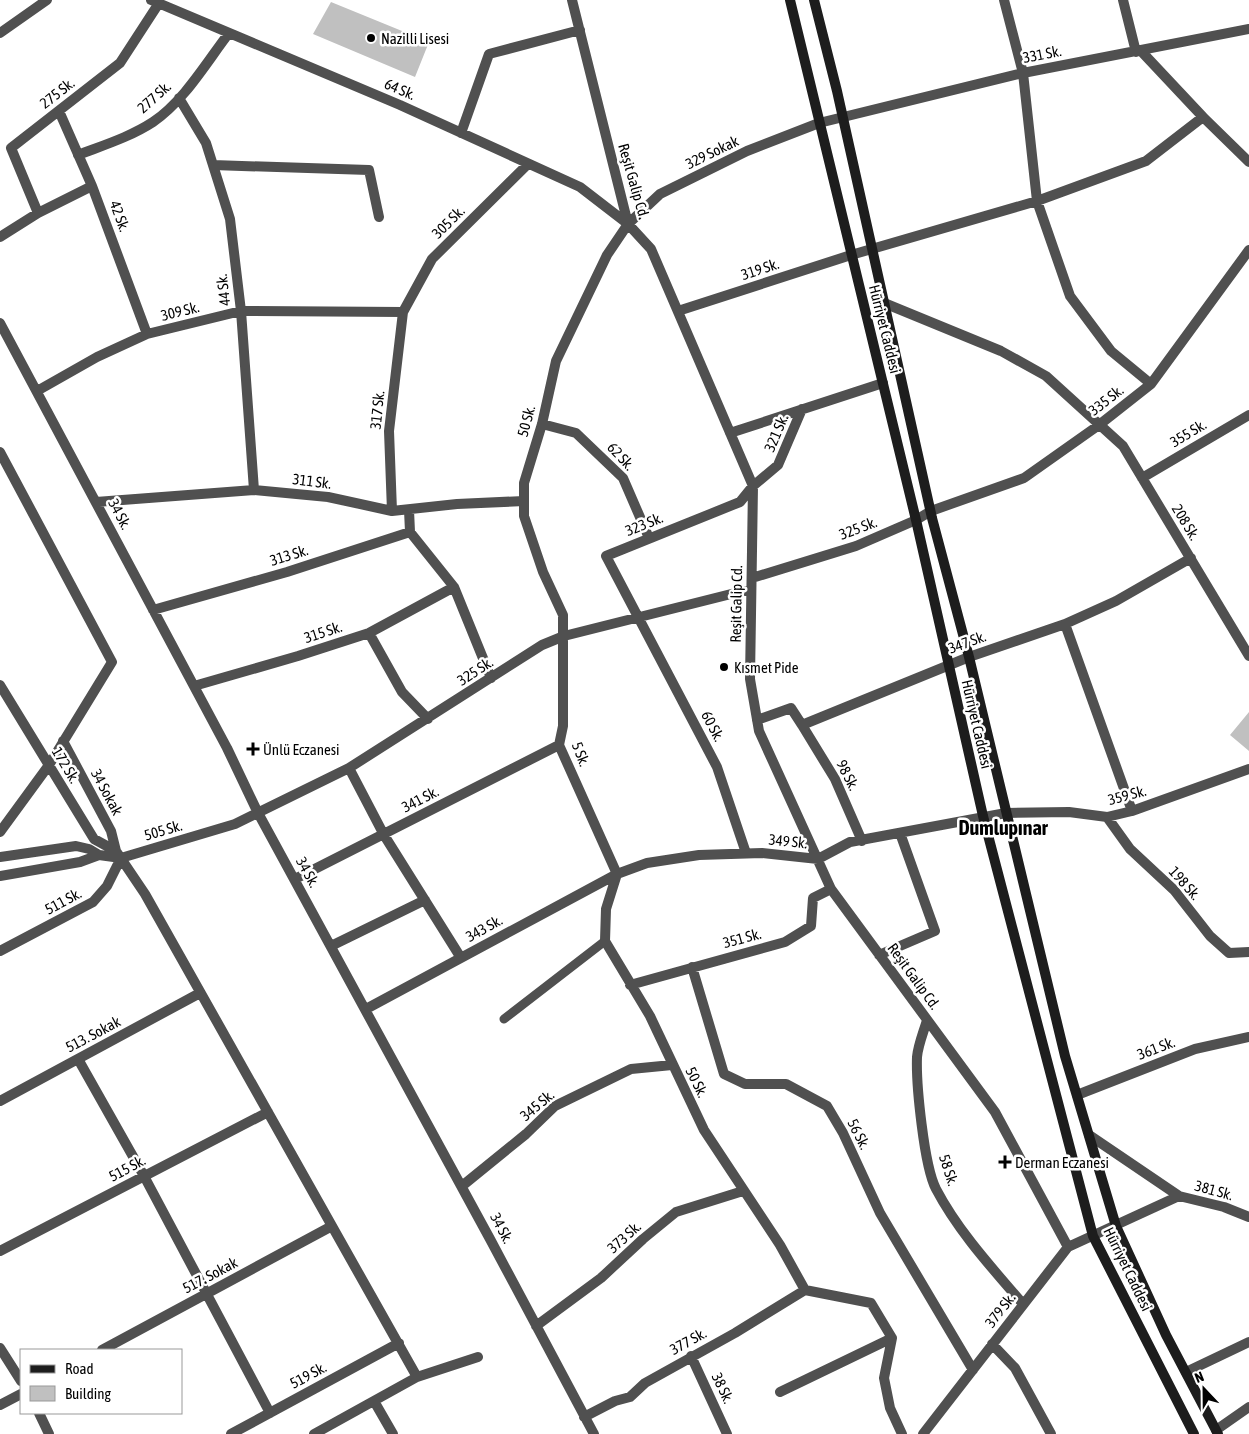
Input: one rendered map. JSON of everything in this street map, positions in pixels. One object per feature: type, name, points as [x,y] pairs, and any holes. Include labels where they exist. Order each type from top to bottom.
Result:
[{"type":"main road","name":"Hürriyet Caddesi","points":[[790,0],[916,520],[983,816],[1093,1236],[1194,1434]]},
{"type":"main road","name":"Hürriyet Caddesi","points":[[814,0],[843,117],[930,511],[969,657],[1065,1056],[1116,1226],[1217,1432]]},
{"type":"street","points":[[0,33],[47,0]]},
{"type":"street","name":"Reşit Galip Cd.","points":[[572,0],[628,224],[651,249],[753,486],[750,679],[759,731],[831,889],[995,1112],[1068,1247]]},
{"type":"street","points":[[1004,0],[1024,73],[1037,201],[1070,296],[1111,350],[1151,384]]},
{"type":"street","points":[[1123,0],[1138,52],[1249,162]]},
{"type":"street","name":"64 Sk.","points":[[155,2],[461,133],[580,187],[628,224]]},
{"type":"street","name":"275 Sk.","points":[[38,214],[11,148],[120,63],[155,2]]},
{"type":"street","points":[[461,133],[489,54],[580,30]]},
{"type":"street","name":"331 Sk.","points":[[819,123],[1024,73],[1249,30]]},
{"type":"street","name":"277 Sk.","points":[[78,154],[133,134],[154,121],[179,98],[229,34]]},
{"type":"street","name":"44 Sk.","points":[[179,98],[206,143],[230,219],[241,311],[254,490]]},
{"type":"street","name":"42 Sk.","points":[[59,111],[92,186],[147,334]]},
{"type":"street","name":"319 Sk.","points":[[678,311],[851,256],[1037,201],[1146,162],[1203,117]]},
{"type":"street","name":"329 Sokak","points":[[628,224],[660,194],[746,151],[819,123]]},
{"type":"street","name":"305 Sk.","points":[[403,312],[432,259],[528,164]]},
{"type":"street","points":[[213,165],[369,170],[379,217]]},
{"type":"street","points":[[0,237],[38,214],[92,186]]},
{"type":"street","name":"50 Sk.","points":[[564,636],[563,615],[542,572],[524,516],[524,483],[542,424],[556,361],[607,255],[628,224]]},
{"type":"street","name":"335 Sk.","points":[[916,520],[930,511],[1024,478],[1099,425],[1151,384],[1249,250]]},
{"type":"street","name":"208 Sk.","points":[[884,303],[1001,351],[1046,376],[1123,446],[1248,649]]},
{"type":"street","name":"309 Sk.","points":[[37,391],[97,357],[147,334],[241,311],[403,312]]},
{"type":"street","name":"317 Sk.","points":[[392,511],[388,431],[403,312]]},
{"type":"street","name":"34 Sk.","points":[[0,323],[194,686],[258,813],[366,1008],[594,1434]]},
{"type":"street","name":"321 Sk.","points":[[730,433],[882,383]]},
{"type":"street","name":"321 Sk.","points":[[753,486],[778,466],[802,409]]},
{"type":"street","name":"355 Sk.","points":[[1142,478],[1249,415]]},
{"type":"street","name":"62 Sk.","points":[[542,424],[576,433],[623,478],[649,538]]},
{"type":"street","points":[[0,452],[112,662],[49,765],[0,832]]},
{"type":"street","name":"323 Sk.","points":[[639,619],[606,556],[740,502],[753,486]]},
{"type":"street","name":"311 Sk.","points":[[96,502],[254,490],[328,497],[392,511],[457,504],[524,501]]},
{"type":"street","points":[[408,510],[410,532],[454,587],[491,678]]},
{"type":"street","name":"325 Sk.","points":[[752,578],[856,546],[916,520]]},
{"type":"street","name":"313 Sk.","points":[[153,610],[287,572],[410,532]]},
{"type":"street","name":"347 Sk.","points":[[802,725],[969,657],[1065,624],[1116,601],[1191,558]]},
{"type":"street","name":"315 Sk.","points":[[194,686],[369,633],[454,587]]},
{"type":"street","name":"325 Sk.","points":[[234,824],[349,768],[542,645],[564,636],[751,590]]},
{"type":"street","name":"60 Sk.","points":[[639,619],[717,766],[746,854]]},
{"type":"street","points":[[1065,624],[1132,811]]},
{"type":"street","points":[[369,633],[402,692],[428,719]]},
{"type":"street","name":"5 Sk.","points":[[564,636],[563,726],[559,745],[617,874]]},
{"type":"street","name":"172 Sk.","points":[[0,685],[94,839],[119,855]]},
{"type":"street","points":[[757,720],[791,708],[802,725]]},
{"type":"street","name":"98 Sk.","points":[[802,725],[835,779],[862,841]]},
{"type":"street","name":"34 Sokak","points":[[63,741],[111,830],[119,855]]},
{"type":"street","name":"341 Sk.","points":[[295,879],[559,745]]},
{"type":"street","points":[[349,768],[384,835],[461,958]]},
{"type":"street","name":"359 Sk.","points":[[983,816],[1006,812],[1068,812],[1107,817],[1132,811],[1249,769]]},
{"type":"street","name":"349 Sk.","points":[[617,874],[647,862],[699,855],[746,854],[818,859],[850,842],[983,816]]},
{"type":"street","name":"198 Sk.","points":[[1107,817],[1130,849],[1174,890],[1210,936],[1229,953],[1249,952]]},
{"type":"street","name":"505 Sk.","points":[[0,876],[80,862],[99,855],[119,855],[234,824]]},
{"type":"street","points":[[880,955],[935,931],[900,833]]},
{"type":"street","name":"505 Sk.","points":[[0,857],[76,846],[89,848],[99,855]]},
{"type":"street","points":[[119,855],[145,894],[417,1377]]},
{"type":"street","name":"511 Sk.","points":[[0,951],[93,902],[107,886],[119,855]]},
{"type":"street","points":[[605,942],[606,909],[617,874]]},
{"type":"street","name":"343 Sk.","points":[[366,1008],[617,874]]},
{"type":"street","name":"351 Sk.","points":[[630,985],[785,942],[810,926],[813,898],[831,889]]},
{"type":"street","points":[[331,946],[424,900]]},
{"type":"street","name":"50 Sk.","points":[[605,942],[650,1016],[704,1130],[780,1245],[805,1290]]},
{"type":"street","name":"56 Sk.","points":[[692,967],[724,1074],[745,1084],[786,1084],[827,1106],[843,1132],[880,1214],[973,1370]]},
{"type":"street","name":"513. Sokak","points":[[0,1101],[200,993]]},
{"type":"street","name":"58 Sk.","points":[[927,1020],[917,1055],[926,1148],[935,1187],[955,1220],[985,1260],[1023,1304]]},
{"type":"street","name":"361 Sk.","points":[[1077,1095],[1195,1049],[1249,1037]]},
{"type":"street","points":[[78,1059],[144,1176],[270,1413]]},
{"type":"street","name":"345 Sk.","points":[[462,1186],[526,1134],[555,1106],[631,1070],[672,1065]]},
{"type":"street","name":"515 Sk.","points":[[0,1251],[268,1112]]},
{"type":"street","points":[[1089,1135],[1178,1196]]},
{"type":"street","name":"373 Sk.","points":[[536,1326],[601,1278],[643,1239],[676,1212],[743,1191]]},
{"type":"street","name":"381 Sk.","points":[[1116,1226],[1178,1196],[1224,1207],[1249,1217]]},
{"type":"street","name":"517. Sokak","points":[[104,1349],[332,1226]]},
{"type":"street","name":"379 Sk.","points":[[923,1434],[1068,1247],[1116,1226]]},
{"type":"street","points":[[805,1290],[871,1303],[892,1338],[884,1378],[890,1408],[902,1434]]},
{"type":"street","name":"377 Sk.","points":[[584,1416],[615,1401],[630,1397],[645,1383],[805,1290]]},
{"type":"street","points":[[780,1392],[892,1338]]},
{"type":"street","points":[[1186,1372],[1249,1342]]},
{"type":"street","name":"519 Sk.","points":[[231,1434],[399,1343]]},
{"type":"street","points":[[992,1344],[1016,1368],[1051,1434]]},
{"type":"street","points":[[0,1348],[20,1379]]},
{"type":"street","name":"38 Sk.","points":[[691,1356],[727,1434]]},
{"type":"street","points":[[314,1434],[417,1377],[478,1357]]},
{"type":"street","points":[[0,1405],[20,1395]]},
{"type":"street","points":[[374,1401],[393,1434]]},
{"type":"street","points":[[1217,1432],[1249,1407]]},
{"type":"street","points":[[39,1414],[50,1434]]},
{"type":"lane","points":[[504,1019],[605,942]]},
{"type":"building","name":"Nazilli Lisesi","points":[[331,2],[429,42],[415,77],[313,34]]},
{"type":"building","points":[[1249,712],[1249,751],[1230,735]]},
{"type":"place","name":"Nazilli Lisesi","points":[[371,38]]},
{"type":"place","name":"Kısmet Pide","points":[[724,667]]},
{"type":"place","name":"Ünlü Eczanesi","points":[[253,749]]},
{"type":"place","name":"Derman Eczanesi","points":[[1005,1162]]},
{"type":"district","name":"Dumlupınar","points":[[1003,827]]}]
